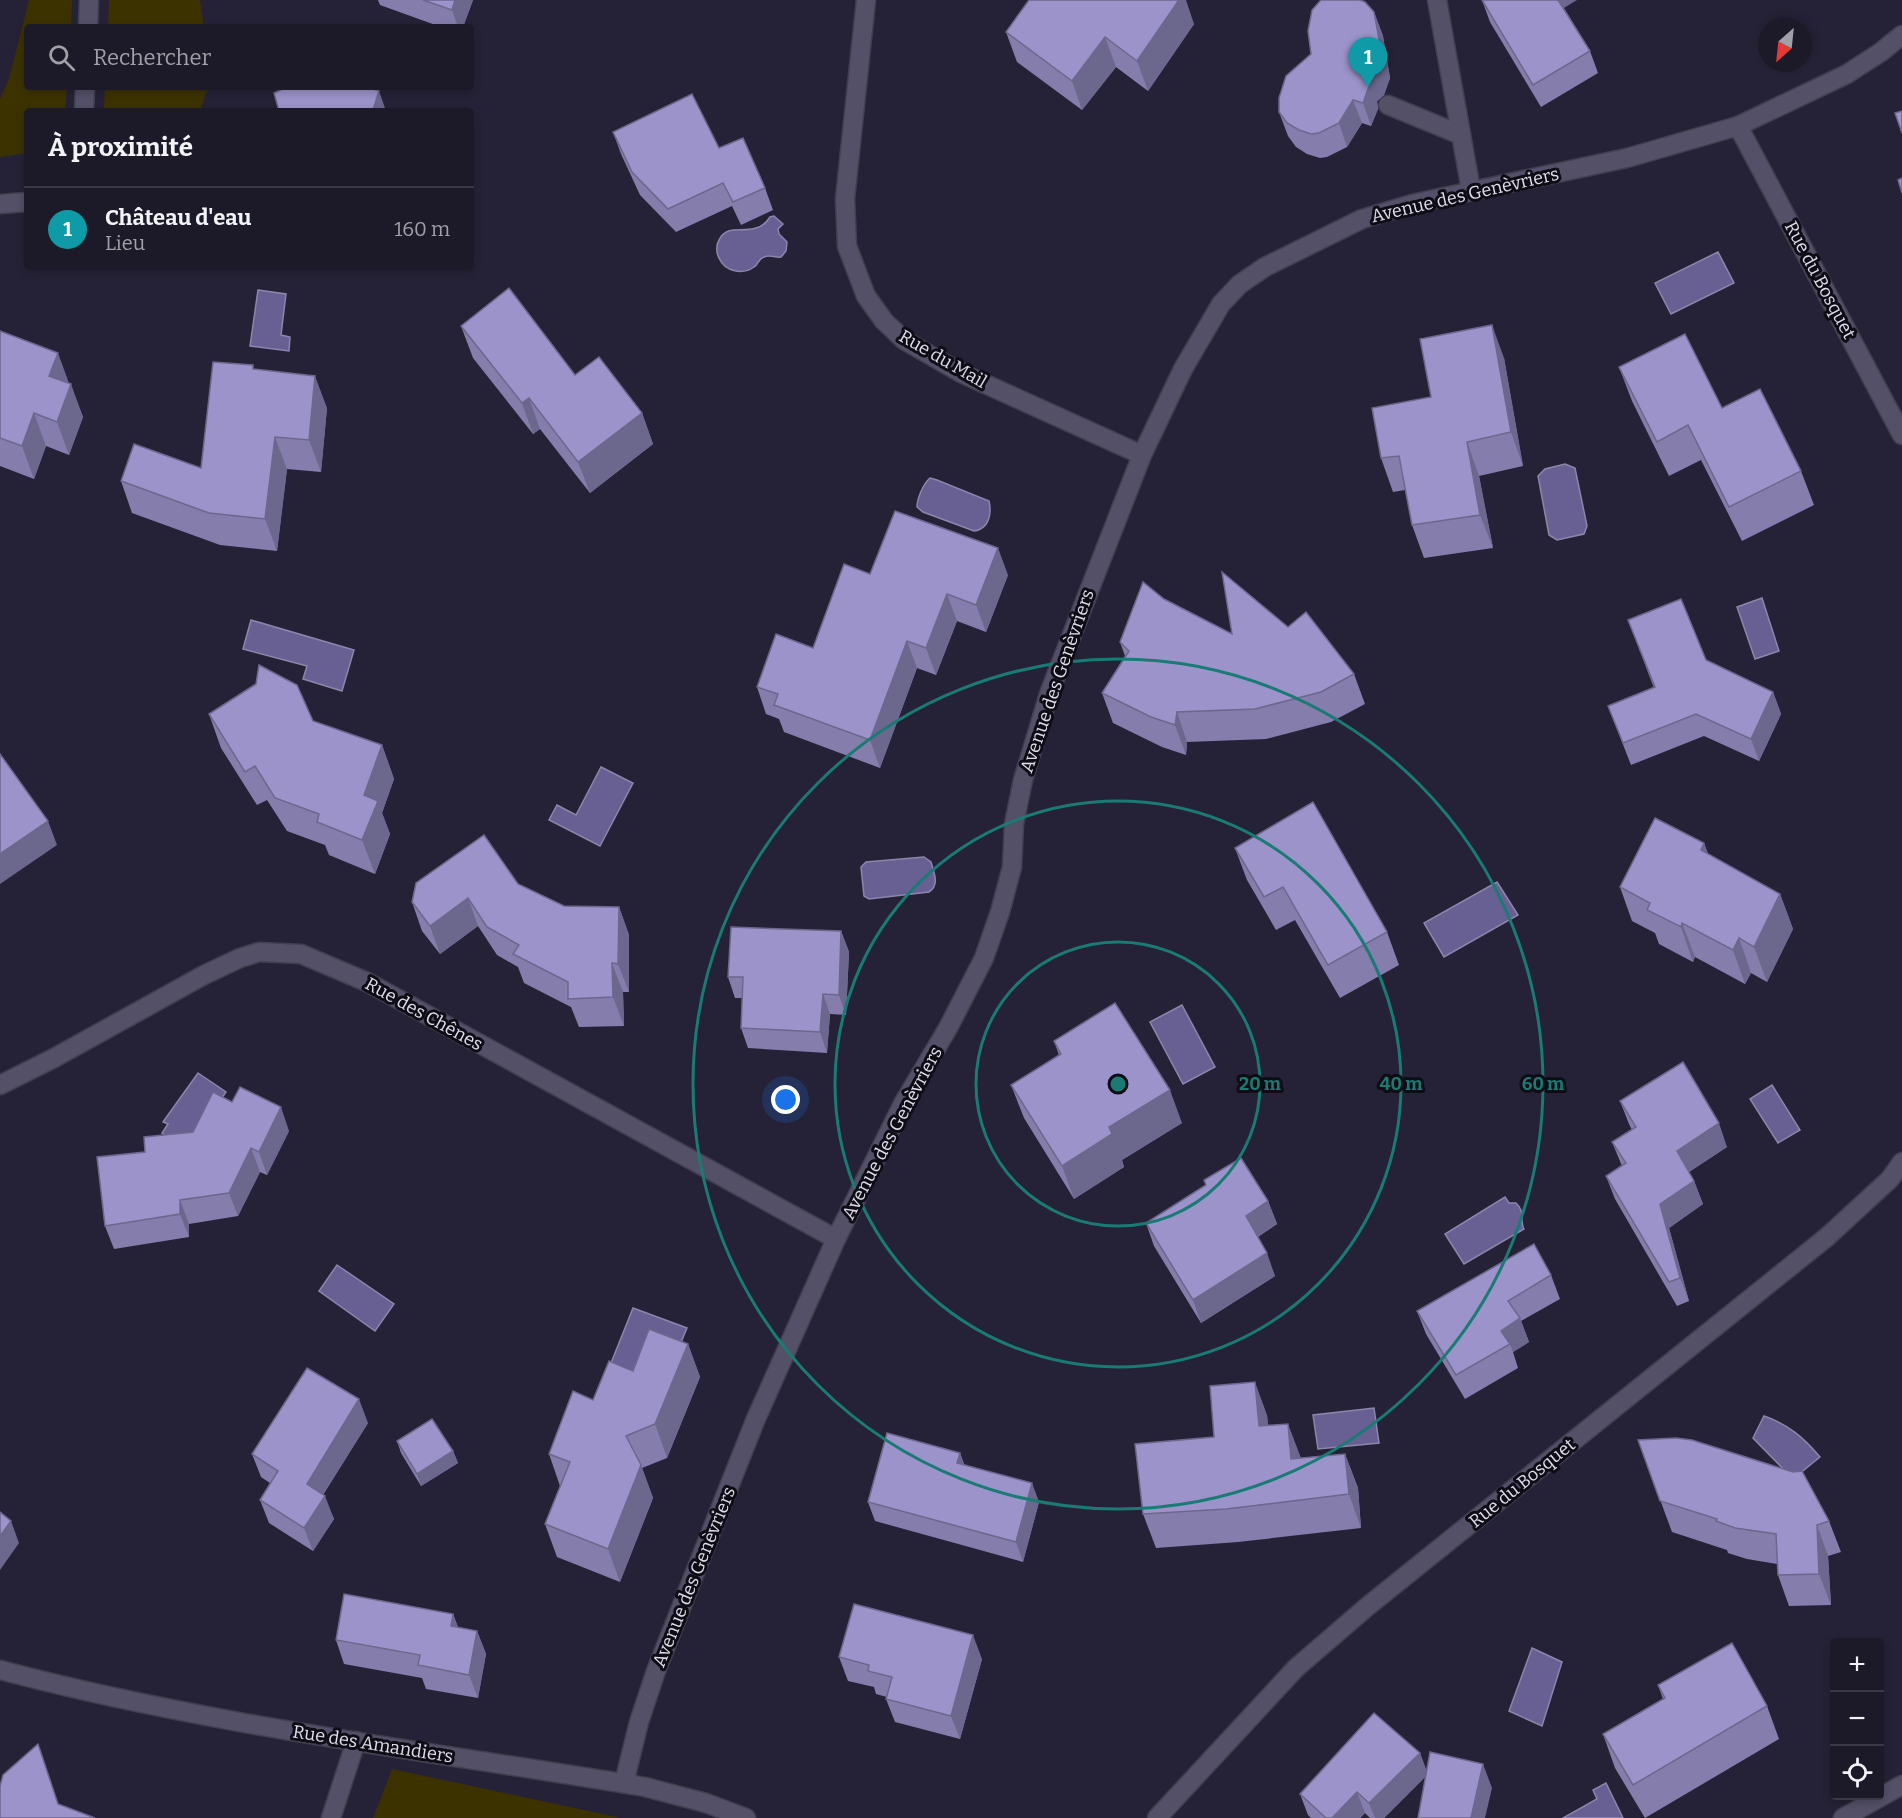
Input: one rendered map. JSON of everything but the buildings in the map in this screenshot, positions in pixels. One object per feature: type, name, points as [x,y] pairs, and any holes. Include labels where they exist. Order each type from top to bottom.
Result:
[{"type":"street","points":[[88,24],[89,0]]},
{"type":"street","name":"Rue du Mail","points":[[866,0],[845,199],[847,246],[866,296],[884,321],[904,340],[961,373],[1142,455]]},
{"type":"street","points":[[1437,0],[1471,190]]},
{"type":"street","name":"Avenue des Genèvriers","points":[[624,1783],[639,1722],[660,1660],[755,1421],[836,1239],[904,1102],[948,1028],[984,958],[1012,867],[1014,824],[1023,780],[1050,692],[1142,455],[1183,369],[1221,304],[1240,284],[1265,267],[1362,219],[1471,190],[1627,158],[1738,126],[1847,74],[1902,35]]},
{"type":"street","points":[[84,108],[85,90]]},
{"type":"street","points":[[1388,105],[1461,135]]},
{"type":"street","name":"Rue du Bosquet","points":[[1738,126],[1902,435]]},
{"type":"street","points":[[0,204],[24,202]]},
{"type":"street","name":"Rue des Chênes","points":[[0,1085],[54,1058],[204,975],[240,958],[259,952],[301,954],[367,982],[836,1239]]},
{"type":"street","name":"Rue du Bosquet","points":[[1157,1818],[1296,1668],[1368,1606],[1827,1237],[1890,1179],[1902,1162]]},
{"type":"street","name":"Rue des Amandiers","points":[[0,1670],[47,1683],[252,1725],[624,1783],[706,1803],[746,1818]]},
{"type":"street","points":[[331,1818],[356,1741]]},
{"type":"street","points":[[1843,1818],[1902,1785]]},
{"type":"shaded area","points":[[29,0],[72,0],[71,24],[24,24],[24,90],[67,90],[65,108],[24,108],[24,153],[0,157],[0,99],[9,79]]},
{"type":"shaded area","points":[[109,0],[200,0],[204,24],[108,24]]},
{"type":"shaded area","points":[[105,90],[207,90],[201,108],[104,108]]},
{"type":"shaded area","points":[[774,216],[783,224],[778,229],[779,234],[787,242],[786,251],[781,257],[764,257],[754,267],[745,271],[735,271],[722,263],[717,249],[722,235],[731,230],[758,227]]},
{"type":"shaded area","points":[[1718,252],[1734,283],[1671,314],[1655,283]]},
{"type":"shaded area","points":[[258,290],[286,294],[281,335],[290,337],[289,351],[250,346]]},
{"type":"shaded area","points":[[1565,464],[1575,468],[1587,526],[1584,534],[1557,540],[1549,535],[1538,476],[1545,469]]},
{"type":"shaded area","points":[[930,478],[989,501],[990,516],[986,524],[974,531],[923,512],[917,504]]},
{"type":"shaded area","points":[[1762,598],[1779,651],[1755,659],[1737,607]]},
{"type":"shaded area","points":[[251,620],[354,650],[342,691],[303,679],[307,666],[243,649]]},
{"type":"shaded area","points":[[601,767],[633,783],[600,846],[549,820],[557,805],[576,815]]},
{"type":"shaded area","points":[[924,857],[931,862],[935,878],[934,886],[929,892],[869,899],[864,896],[861,867],[866,862]]},
{"type":"shaded area","points":[[1497,882],[1518,915],[1444,957],[1424,923]]},
{"type":"shaded area","points":[[1182,1005],[1215,1067],[1183,1084],[1150,1022]]},
{"type":"shaded area","points":[[198,1073],[226,1092],[186,1151],[162,1133],[168,1124],[163,1122]]},
{"type":"shaded area","points":[[1772,1085],[1800,1130],[1778,1143],[1750,1099]]},
{"type":"shaded area","points":[[1505,1197],[1509,1203],[1516,1203],[1519,1206],[1524,1229],[1464,1264],[1445,1234]]},
{"type":"shaded area","points":[[337,1265],[394,1304],[375,1331],[319,1291]]},
{"type":"shaded area","points":[[633,1308],[687,1328],[677,1352],[642,1380],[609,1368]]},
{"type":"shaded area","points":[[1374,1408],[1379,1443],[1318,1449],[1313,1415]]},
{"type":"shaded area","points":[[1764,1416],[1795,1432],[1820,1457],[1793,1479],[1753,1438]]},
{"type":"shaded area","points":[[1532,1648],[1562,1662],[1542,1726],[1509,1711]]},
{"type":"shaded area","points":[[392,1769],[621,1818],[373,1818]]},
{"type":"shaded area","points":[[1606,1783],[1623,1818],[1563,1818],[1597,1799],[1593,1790]]},
{"type":"place","name":"Château d'eau","points":[[1368,87]]}]
